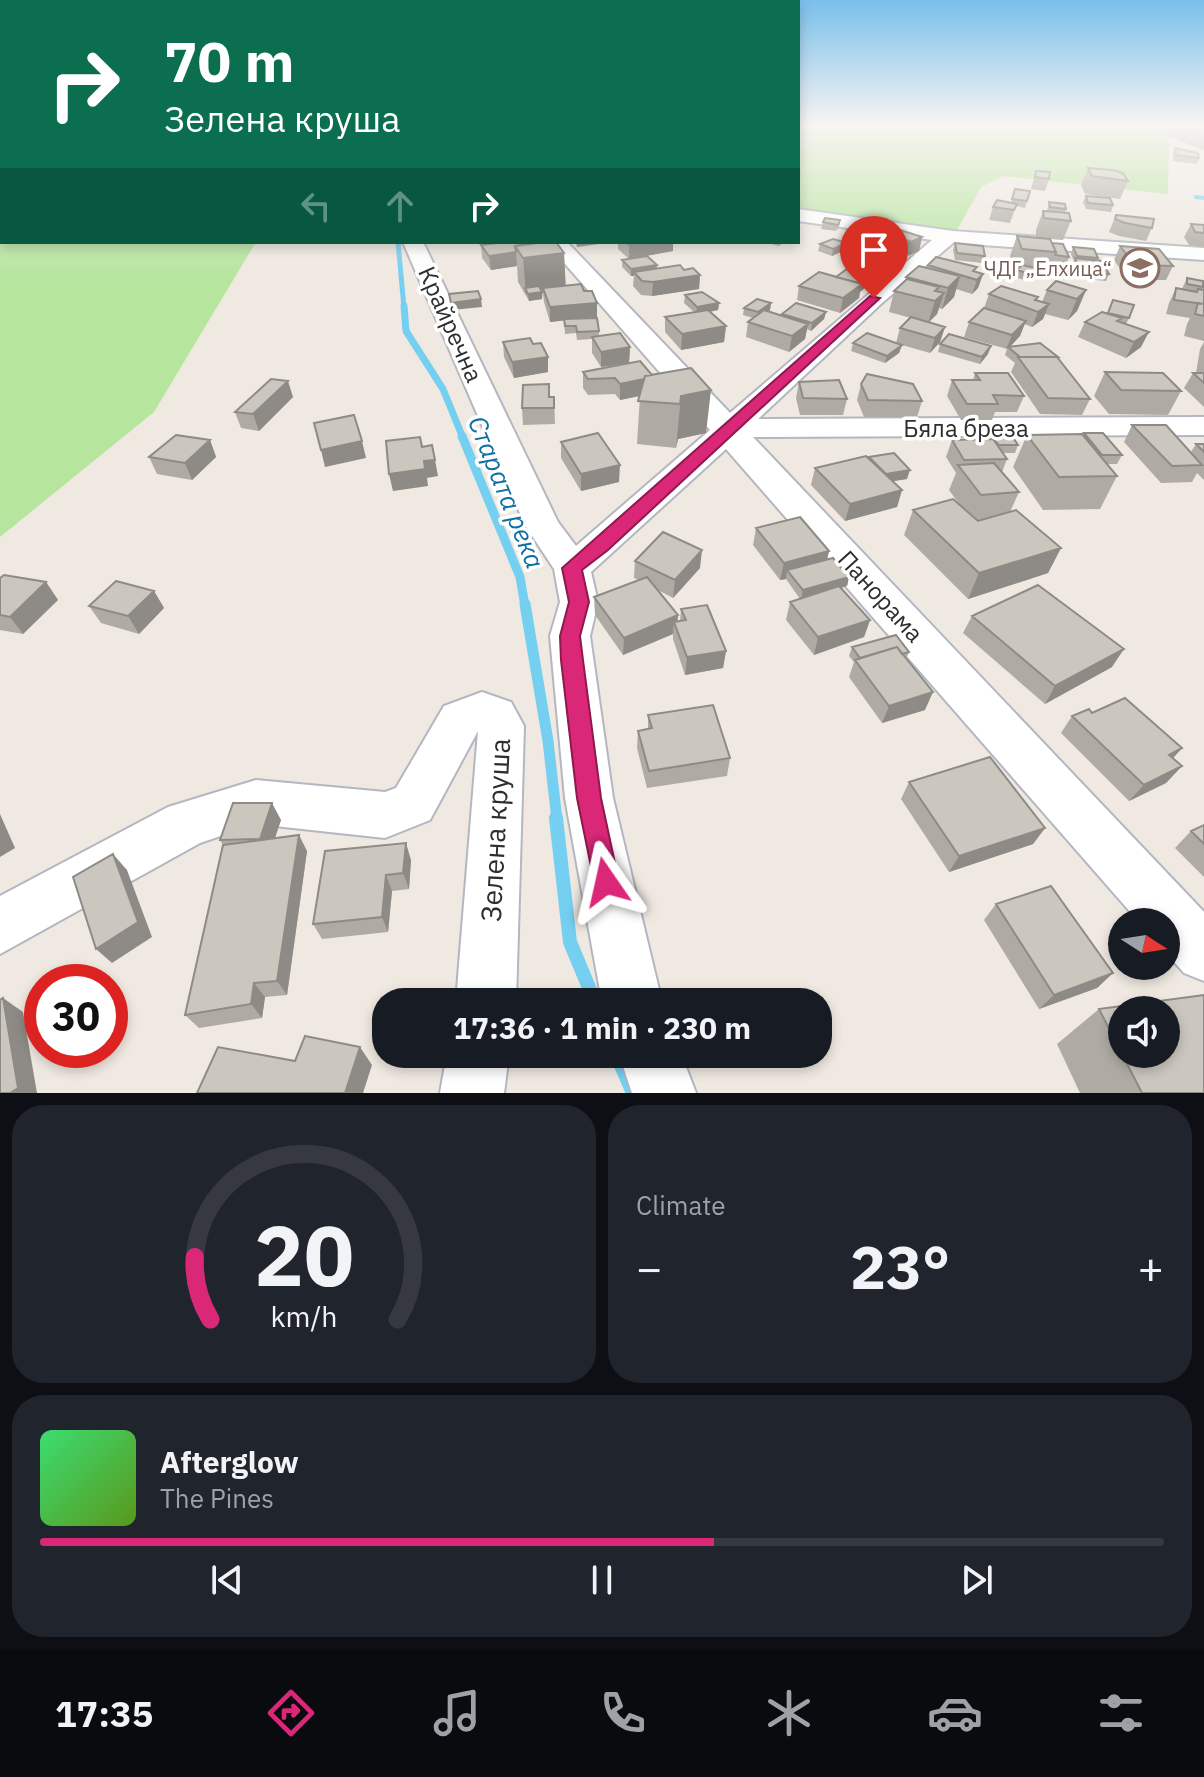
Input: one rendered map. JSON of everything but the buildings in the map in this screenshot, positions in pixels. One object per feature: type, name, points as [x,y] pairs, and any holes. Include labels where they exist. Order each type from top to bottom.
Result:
[{"type":"street","points":[[800,215],[953,237],[1204,254]]},
{"type":"street","points":[[572,568],[602,545],[874,298],[953,237]]},
{"type":"street","name":"Крайречна","points":[[414,244],[542,525],[572,568],[579,602],[570,636],[589,798],[629,988]]},
{"type":"street","name":"Панорама","points":[[558,244],[729,428],[1204,953]]},
{"type":"street","name":"Бяла бреза","points":[[729,428],[1204,426]]},
{"type":"street","name":"Зелена круша","points":[[0,926],[186,824],[256,802],[385,815],[413,804],[460,719],[474,711],[495,715],[501,726],[487,988]]},
{"type":"street","points":[[472,1093],[476,1068]]},
{"type":"street","points":[[655,1068],[664,1093]]},
{"type":"green space","points":[[800,176],[1003,176],[981,187],[953,237],[800,215]]},
{"type":"green space","points":[[1003,176],[1168,176],[1168,194]]},
{"type":"green space","points":[[0,244],[255,244],[154,412],[0,537]]},
{"type":"waterway","points":[[1196,197],[1204,198]]},
{"type":"waterway","name":"Старата река","points":[[398,244],[404,308]]},
{"type":"waterway","name":"Старата река","points":[[404,306],[406,331],[443,389],[463,438]]},
{"type":"waterway","name":"Старата река","points":[[462,436],[520,577],[525,606]]},
{"type":"waterway","name":"Старата река","points":[[525,604],[548,741],[557,820]]},
{"type":"waterway","name":"Старата река","points":[[556,818],[570,942],[589,988]]},
{"type":"waterway","name":"Старата река","points":[[622,1068],[633,1093]]},
{"type":"place","name":"ЧДГ „Елхица“","points":[[1140,268]]},
{"type":"route","points":[[606,882],[589,798],[572,660],[570,636],[579,602],[572,568],[602,545],[874,298]]}]
